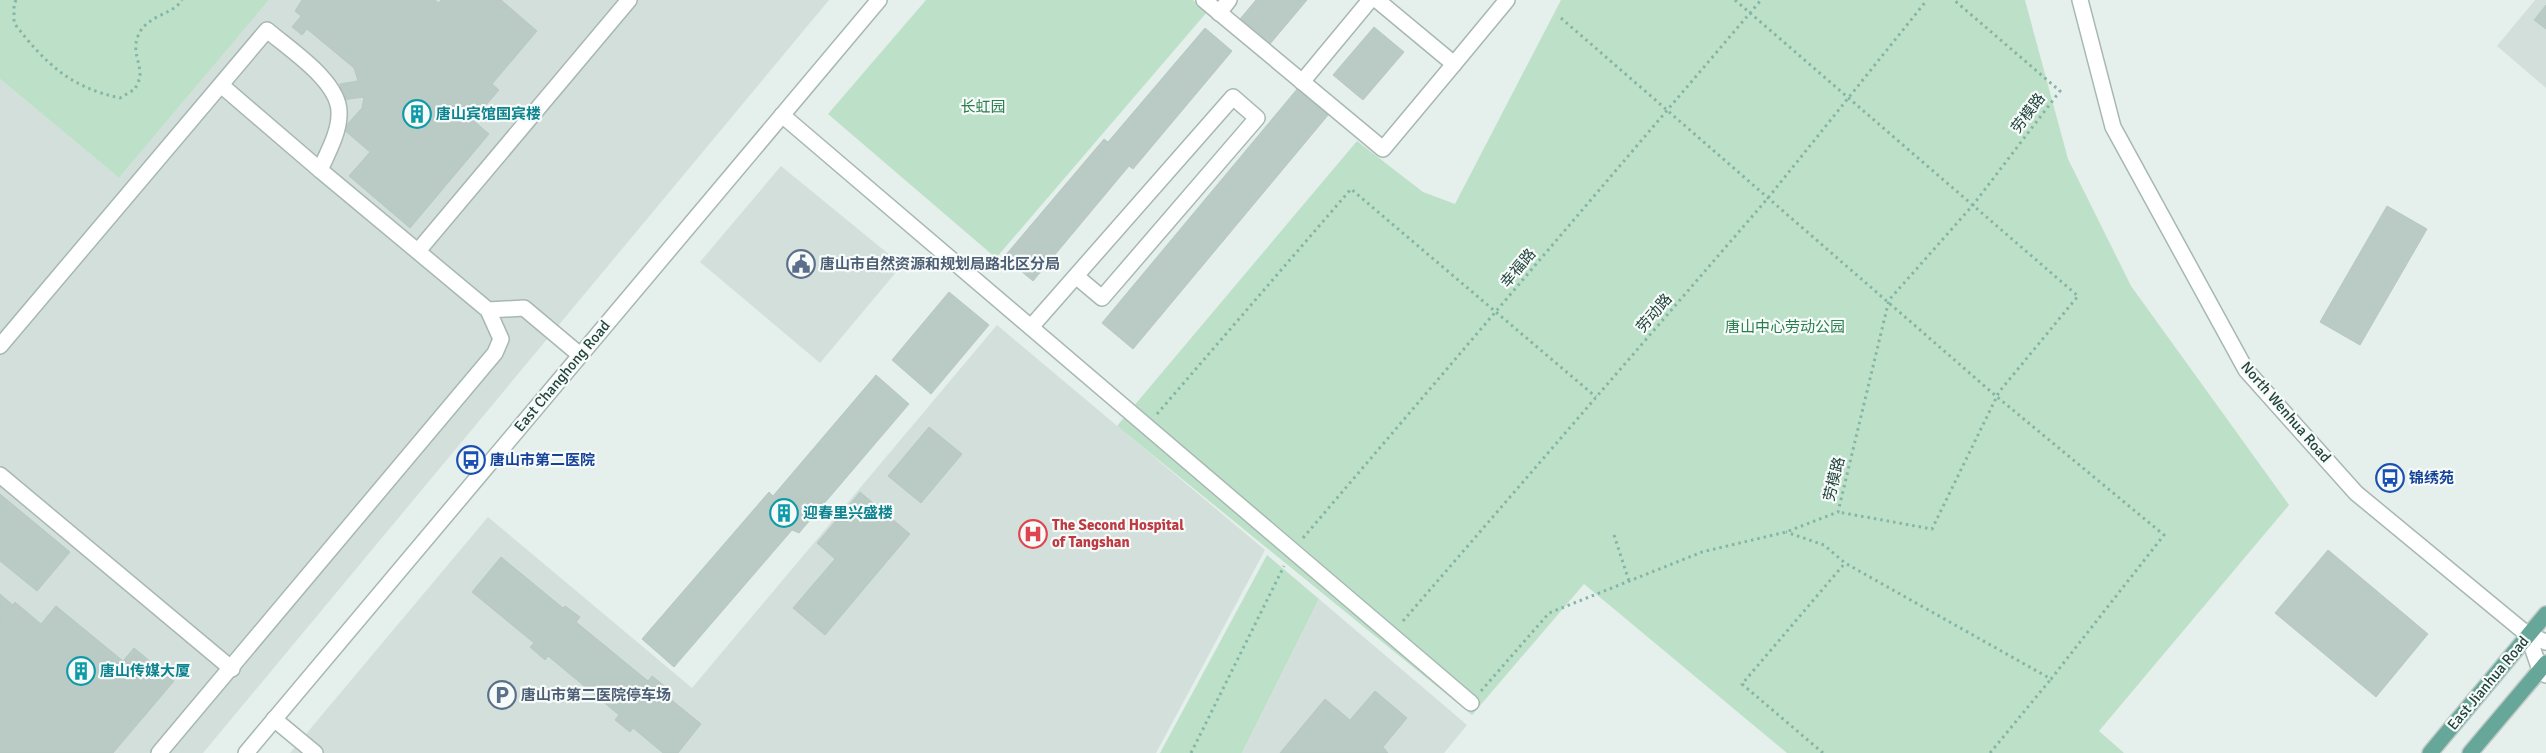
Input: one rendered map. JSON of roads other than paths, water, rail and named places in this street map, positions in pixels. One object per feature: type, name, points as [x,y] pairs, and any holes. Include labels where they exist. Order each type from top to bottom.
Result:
[{"type":"main road","name":"East Jianhua Road","points":[[2430,753],[2546,614]]},
{"type":"main road","name":"East Jianhua Road","points":[[2470,753],[2544,669]]},
{"type":"street","points":[[418,251],[629,0]]},
{"type":"street","name":"East Changhong Road","points":[[246,753],[879,0]]},
{"type":"street","points":[[1204,0],[1383,149],[1507,0]]},
{"type":"street","points":[[1219,13],[1230,0]]},
{"type":"street","points":[[1302,82],[1370,0]]},
{"type":"street","points":[[1377,0],[1454,64]]},
{"type":"street","name":"North Wenhua Road","points":[[2080,0],[2113,127],[2246,370],[2356,493],[2528,635]]},
{"type":"street","points":[[0,346],[267,30],[328,82],[340,111],[333,142],[320,170]]},
{"type":"street","points":[[159,753],[232,669],[495,353],[502,339],[488,310],[221,85]]},
{"type":"street","points":[[1031,327],[1077,277],[1233,97],[1257,118],[1102,298],[1077,277]]},
{"type":"street","points":[[782,115],[1471,702]]},
{"type":"street","points":[[488,310],[524,308],[580,356]]},
{"type":"street","points":[[0,475],[232,669]]},
{"type":"street","points":[[2528,635],[2546,642]]},
{"type":"street","points":[[2528,635],[2544,669]]},
{"type":"street","points":[[274,720],[315,753]]},
{"type":"place","name":"唐山宾馆国宾楼","points":[[417,114]]},
{"type":"place","name":"唐山市自然资源和规划局路北区分局","points":[[801,264]]},
{"type":"place","name":"唐山市第二医院","points":[[471,460]]},
{"type":"place","name":"锦绣苑","points":[[2390,478]]},
{"type":"place","name":"迎春里兴盛楼","points":[[784,513]]},
{"type":"place","name":"The Second Hospital of Tangshan","points":[[1033,534]]},
{"type":"place","name":"唐山传媒大厦","points":[[81,671]]},
{"type":"place","name":"唐山市第二医院停车场","points":[[502,695]]},
{"type":"park label","name":"长虹园","points":[[983,107]]},
{"type":"park label","name":"唐山中心劳动公园","points":[[1785,327]]}]
